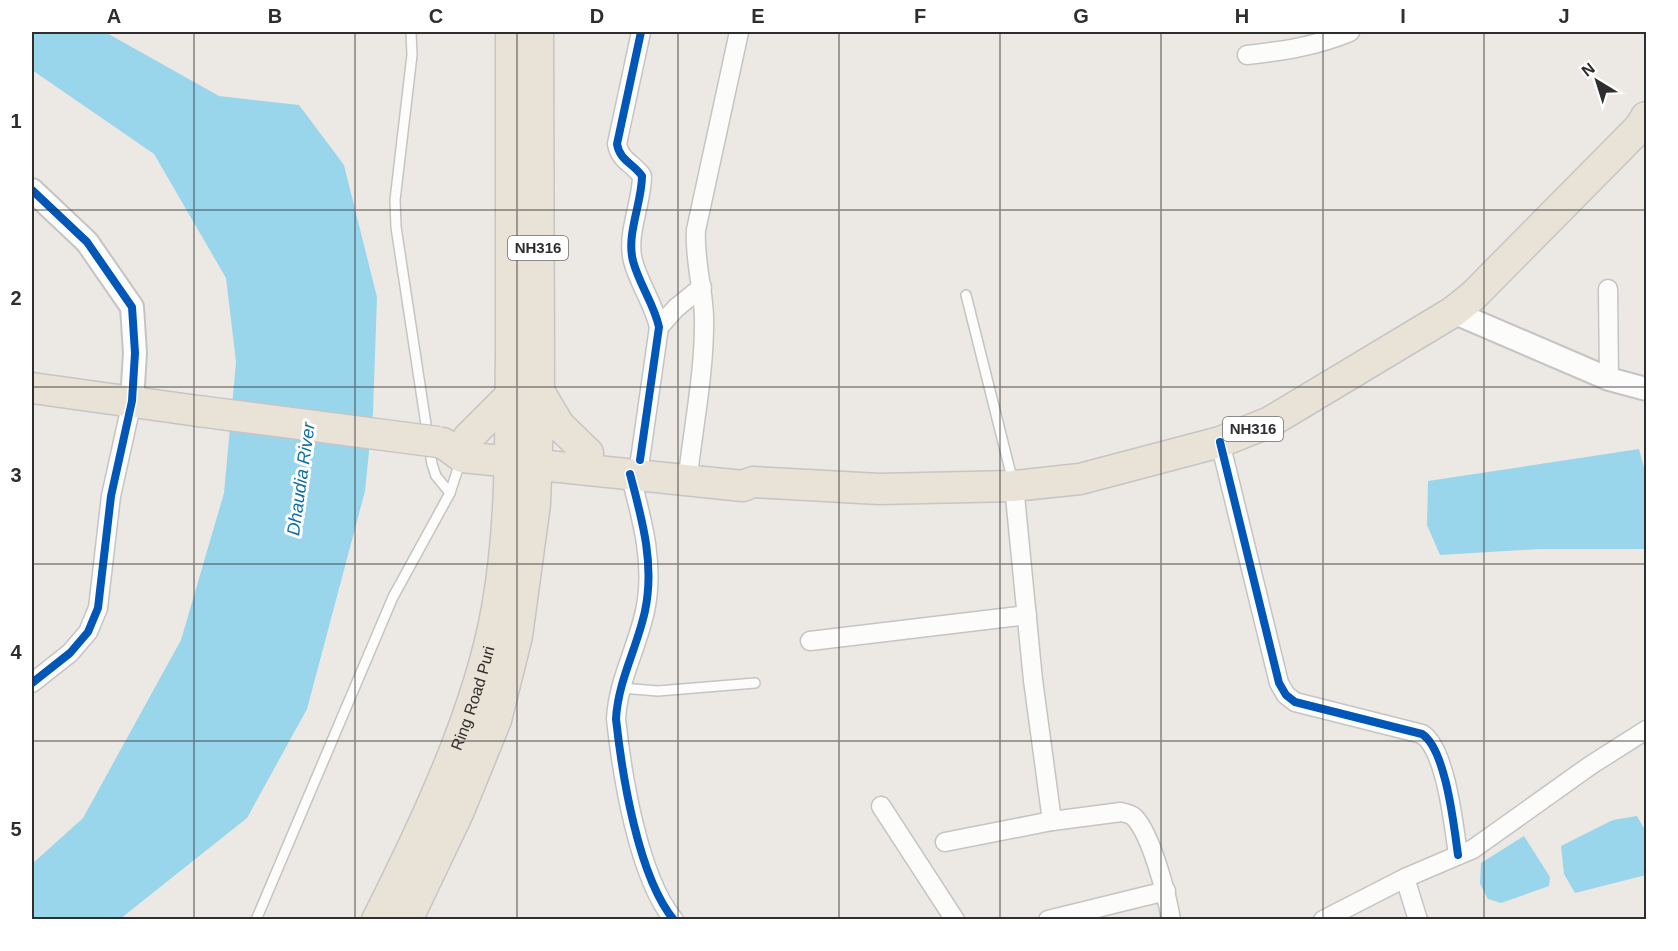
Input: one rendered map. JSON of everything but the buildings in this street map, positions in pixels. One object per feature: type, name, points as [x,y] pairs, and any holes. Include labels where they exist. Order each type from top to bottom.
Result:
[{"type":"highway","name":"NH316","points":[[511,32],[525,393]]},
{"type":"highway","name":"NH316","points":[[524,454],[538,32]]},
{"type":"highway","name":"NH316","points":[[32,388],[456,447],[635,467],[743,486],[753,482],[879,489],[1014,486],[1080,479],[1220,442],[1270,422],[1453,312],[1473,296],[1639,128],[1647,117]]},
{"type":"highway","points":[[507,516],[456,447],[525,393],[559,425],[585,461],[556,483],[535,504]]},
{"type":"highway","name":"Ring Road Puri","points":[[407,920],[458,813],[496,720],[517,636],[535,504],[524,454]]},
{"type":"highway","name":"Ring Road Puri","points":[[377,920],[444,775],[474,692],[497,610],[507,516],[524,454]]},
{"type":"highway","name":"NH316","points":[[635,467],[689,466],[744,474],[753,482]]},
{"type":"street","points":[[641,32],[620,120],[617,144],[622,158],[637,168],[642,176],[631,245],[633,260],[655,309],[659,327],[635,467],[648,550],[649,576],[645,612],[621,688],[616,719],[634,817],[654,884],[674,920]]},
{"type":"street","points":[[689,466],[704,348],[702,287],[694,248],[696,230],[738,32]]},
{"type":"street","points":[[1247,55],[1321,44],[1350,32]]},
{"type":"street","points":[[32,190],[87,242],[132,307],[135,353],[132,401],[111,496],[98,608],[88,632],[70,653],[32,683]]},
{"type":"street","points":[[659,327],[676,308],[702,287]]},
{"type":"street","points":[[1608,289],[1609,378]]},
{"type":"street","points":[[1453,312],[1609,378],[1647,389]]},
{"type":"street","points":[[1220,442],[1279,683],[1286,695],[1295,702],[1422,734],[1430,739],[1436,749],[1452,814],[1458,855]]},
{"type":"street","points":[[1014,486],[1052,821]]},
{"type":"street","points":[[810,641],[1027,615]]},
{"type":"street","points":[[1323,920],[1405,878],[1486,841],[1591,765],[1647,730]]},
{"type":"street","points":[[881,806],[955,920]]},
{"type":"street","points":[[945,842],[1052,821],[1121,812],[1132,815],[1140,825],[1166,891],[1171,920]]},
{"type":"street","points":[[1405,878],[1418,920]]},
{"type":"street","points":[[1048,920],[1166,891]]},
{"type":"lane","points":[[411,32],[412,55],[395,200],[396,227],[432,465],[436,476],[450,493]]},
{"type":"lane","points":[[966,295],[1014,486]]},
{"type":"lane","points":[[256,920],[393,597],[450,493],[456,447]]},
{"type":"lane","points":[[621,688],[658,691],[755,683]]},
{"type":"water","name":"Dhaudia River","points":[[32,32],[105,32],[219,96],[299,105],[344,165],[377,297],[373,412],[365,491],[307,709],[247,818],[120,919],[32,919],[32,864],[83,818],[181,640],[224,493],[236,362],[226,278],[154,154],[32,70]]},
{"type":"water","points":[[1639,449],[1646,475],[1646,549],[1539,549],[1440,555],[1427,525],[1428,481]]},
{"type":"water","points":[[1637,816],[1646,832],[1646,875],[1575,893],[1564,874],[1561,846],[1613,820]]},
{"type":"water","points":[[1524,836],[1550,877],[1549,886],[1501,903],[1488,899],[1480,884],[1481,863]]},
{"type":"cycle path","points":[[640,460],[659,327],[631,251],[642,176],[624,158],[617,144],[641,32]]},
{"type":"cycle path","points":[[32,190],[87,242],[132,307],[135,353],[132,401],[111,496],[98,608],[88,632],[70,653],[32,683]]},
{"type":"cycle path","points":[[1220,442],[1279,683],[1286,695],[1295,702],[1422,734],[1430,742],[1443,771],[1458,855]]},
{"type":"cycle path","points":[[630,474],[646,542],[649,576],[642,625],[620,691],[616,719],[627,795],[641,852],[661,901],[674,920]]}]
